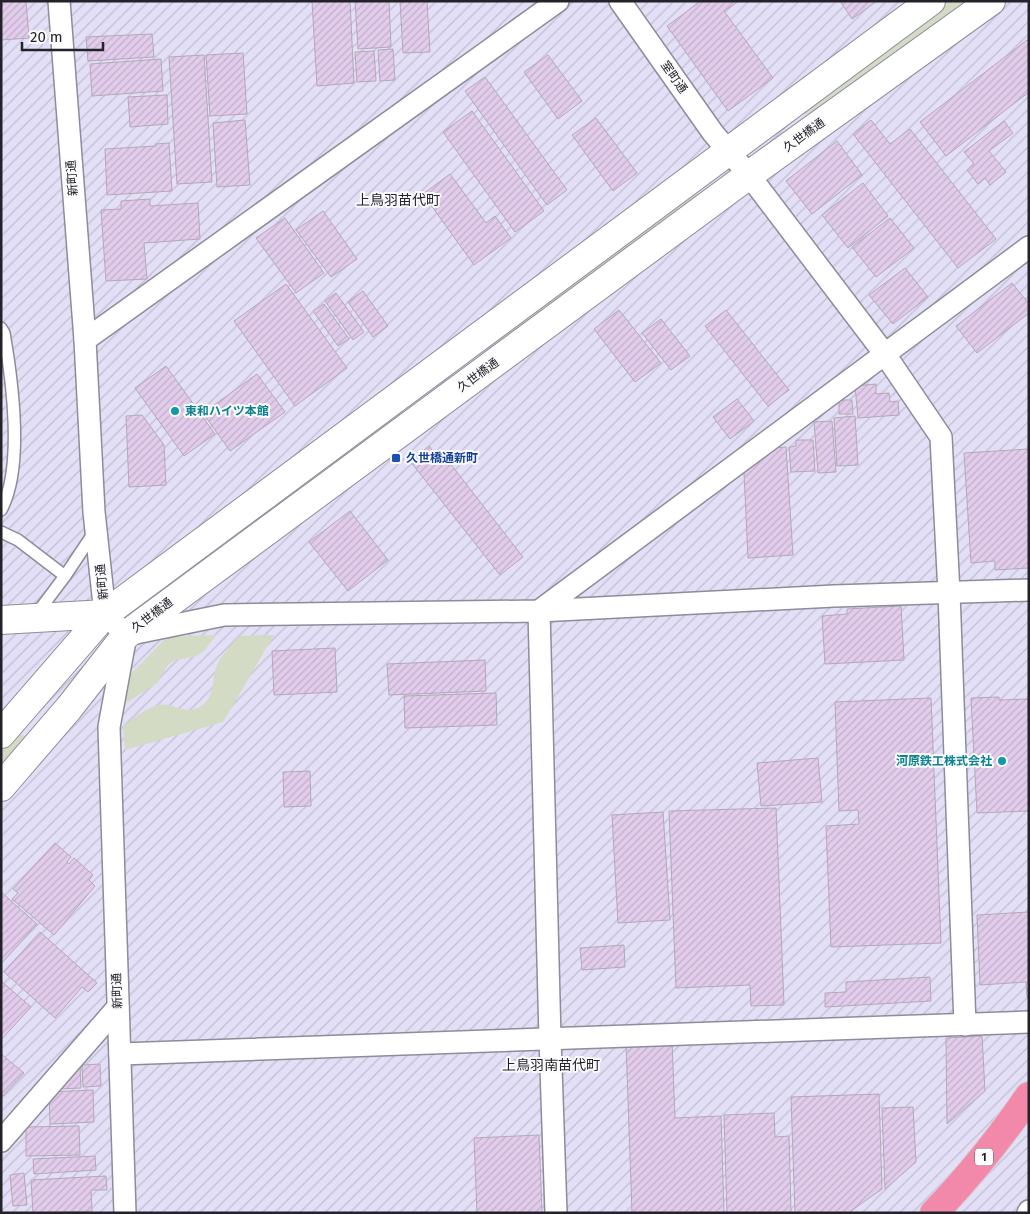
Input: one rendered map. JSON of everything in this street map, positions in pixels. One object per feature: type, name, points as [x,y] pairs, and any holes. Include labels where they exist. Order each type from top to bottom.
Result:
[{"type":"highway","name":"1","points":[[934,1213],[1004,1133],[1029,1096]]},
{"type":"street","name":"新町通","points":[[59,1],[84,340],[94,512],[105,614],[126,635],[109,727],[125,1213]]},
{"type":"street","points":[[84,340],[558,1]]},
{"type":"street","name":"室町通","points":[[620,1],[713,132],[749,175],[884,353],[941,436],[949,592],[965,1025]]},
{"type":"street","points":[[1,734],[105,614],[931,1]]},
{"type":"street","name":"久世橋通","points":[[1,787],[69,708],[126,635],[749,175],[990,1]]},
{"type":"street","points":[[539,611],[1029,247]]},
{"type":"street","points":[[126,635],[224,615],[539,611],[834,596],[1029,590]]},
{"type":"street","points":[[539,611],[556,1213]]},
{"type":"street","points":[[1,620],[105,614]]},
{"type":"street","points":[[1,1141],[118,1008]]},
{"type":"street","points":[[120,1054],[1029,1022]]},
{"type":"lane","points":[[1,328],[4,333],[10,372],[14,448],[12,473],[5,503],[1,510]]},
{"type":"lane","points":[[33,618],[65,576],[96,530]]},
{"type":"lane","points":[[1,532],[18,540],[65,576]]},
{"type":"shaded area","points":[[1,1],[1029,1],[1029,1213],[1,1213]]},
{"type":"green space","points":[[949,1],[963,1],[962,4],[808,114],[801,112],[802,107]]},
{"type":"green space","points":[[693,189],[698,194],[697,197],[496,345],[490,343]]},
{"type":"green space","points":[[398,407],[404,412],[403,415],[243,531],[237,529]]},
{"type":"green space","points":[[216,635],[204,651],[193,657],[173,661],[167,666],[158,682],[122,706],[125,680],[167,637]]},
{"type":"green space","points":[[274,635],[223,722],[125,750],[123,726],[157,705],[169,705],[186,710],[198,708],[205,703],[210,695],[220,659],[240,636]]},
{"type":"green space","points":[[19,733],[25,739],[1,767],[1,752]]},
{"type":"building","points":[[1,1],[26,1],[29,38],[1,40]]},
{"type":"building","points":[[312,1],[350,1],[354,83],[317,86]]},
{"type":"building","points":[[355,1],[389,1],[391,47],[358,49]]},
{"type":"building","points":[[400,1],[427,1],[430,52],[403,53]]},
{"type":"building","points":[[701,1],[739,1],[724,11],[773,78],[728,111],[667,26]]},
{"type":"building","points":[[840,1],[877,1],[852,19]]},
{"type":"building","points":[[152,34],[154,57],[88,61],[86,37]]},
{"type":"building","points":[[1027,40],[1029,42],[1029,92],[946,156],[920,122]]},
{"type":"building","points":[[393,49],[395,80],[380,81],[378,50]]},
{"type":"building","points":[[374,51],[376,81],[357,82],[355,52]]},
{"type":"building","points":[[243,53],[247,114],[210,116],[206,55]]},
{"type":"building","points":[[204,55],[212,182],[177,184],[169,57]]},
{"type":"building","points":[[548,55],[582,101],[558,119],[524,72]]},
{"type":"building","points":[[161,59],[163,91],[92,96],[90,64]]},
{"type":"building","points":[[485,77],[567,190],[547,205],[465,91]]},
{"type":"building","points":[[167,95],[168,124],[130,127],[128,97]]},
{"type":"building","points":[[472,111],[544,211],[515,232],[443,132]]},
{"type":"building","points":[[596,118],[637,173],[613,191],[572,135]]},
{"type":"building","points":[[245,120],[250,185],[217,187],[213,123]]},
{"type":"building","points":[[871,120],[890,144],[910,129],[996,239],[958,268],[853,134]]},
{"type":"building","points":[[1004,121],[1013,133],[989,151],[1006,172],[990,185],[985,178],[978,184],[967,170],[974,164],[964,152]]},
{"type":"building","points":[[837,141],[862,175],[812,214],[786,181]]},
{"type":"building","points":[[169,143],[172,191],[107,195],[105,149],[156,146],[156,144]]},
{"type":"building","points":[[450,174],[486,223],[495,216],[511,238],[474,265],[423,194]]},
{"type":"building","points":[[863,183],[888,216],[848,248],[822,215]]},
{"type":"building","points":[[150,199],[150,206],[198,203],[200,239],[144,243],[147,279],[106,281],[101,210],[121,209],[121,201]]},
{"type":"building","points":[[323,211],[357,259],[331,277],[296,230]]},
{"type":"building","points":[[285,218],[324,273],[296,293],[256,238]]},
{"type":"building","points":[[890,218],[914,248],[876,277],[852,247]]},
{"type":"building","points":[[905,268],[928,297],[893,324],[869,295]]},
{"type":"building","points":[[1012,283],[1029,304],[1029,313],[977,353],[956,326]]},
{"type":"building","points":[[286,284],[347,368],[295,406],[234,321]]},
{"type":"building","points":[[363,291],[388,326],[373,337],[348,302]]},
{"type":"building","points":[[336,293],[364,332],[353,340],[325,301]]},
{"type":"building","points":[[324,304],[349,339],[338,346],[313,311]]},
{"type":"building","points":[[619,310],[661,363],[635,382],[594,329]]},
{"type":"building","points":[[726,310],[789,390],[768,406],[705,326]]},
{"type":"building","points":[[661,319],[690,356],[671,370],[642,333]]},
{"type":"building","name":"東和ハイツ本館","points":[[166,366],[215,434],[184,456],[135,388]]},
{"type":"building","points":[[257,374],[285,412],[230,451],[203,413]]},
{"type":"building","points":[[876,384],[876,394],[889,393],[890,402],[898,401],[899,415],[858,418],[855,386]]},
{"type":"building","points":[[737,399],[754,421],[730,439],[713,417]]},
{"type":"building","points":[[839,400],[852,400],[853,414],[839,414]]},
{"type":"building","points":[[142,415],[164,445],[166,485],[129,487],[126,416]]},
{"type":"building","points":[[855,416],[858,465],[837,466],[834,418]]},
{"type":"building","points":[[832,421],[836,472],[818,473],[814,422]]},
{"type":"building","points":[[796,440],[813,440],[815,471],[791,472],[789,447],[796,446]]},
{"type":"building","points":[[429,446],[437,456],[442,453],[523,557],[500,575],[410,461]]},
{"type":"building","points":[[786,447],[793,555],[748,558],[744,472],[771,448]]},
{"type":"building","points":[[1029,449],[1029,568],[995,570],[995,561],[971,563],[964,453]]},
{"type":"building","points":[[350,511],[388,560],[348,591],[309,542]]},
{"type":"building","points":[[901,606],[904,660],[825,664],[822,616],[847,614],[847,609]]},
{"type":"building","points":[[335,648],[337,692],[274,695],[272,651]]},
{"type":"building","points":[[485,660],[486,691],[389,695],[387,664]]},
{"type":"building","points":[[496,693],[497,725],[405,728],[404,696]]},
{"type":"building","name":"河原鉄工株式会社","points":[[999,697],[999,700],[1028,699],[1029,811],[977,813],[971,698]]},
{"type":"building","points":[[931,698],[941,943],[831,947],[826,826],[859,824],[858,810],[839,811],[835,702]]},
{"type":"building","points":[[818,758],[822,802],[761,806],[757,763]]},
{"type":"building","points":[[310,771],[311,806],[284,807],[283,772]]},
{"type":"building","points":[[776,808],[784,1005],[751,1006],[750,985],[676,988],[669,811]]},
{"type":"building","points":[[663,812],[670,920],[618,923],[612,815]]},
{"type":"building","points":[[55,843],[71,857],[67,862],[69,864],[74,858],[93,875],[89,880],[95,886],[54,935],[12,899],[18,893],[13,889]]},
{"type":"building","points":[[1,892],[37,924],[1,964]]},
{"type":"building","points":[[1029,912],[1029,997],[1027,997],[1026,982],[980,985],[977,915]]},
{"type":"building","points":[[40,932],[97,983],[88,992],[82,987],[55,1018],[4,972]]},
{"type":"building","points":[[624,945],[625,967],[582,970],[580,948]]},
{"type":"building","points":[[930,977],[931,1001],[825,1007],[825,993],[846,992],[846,982]]},
{"type":"building","points":[[1,981],[31,1007],[1,1040]]},
{"type":"building","points":[[982,1036],[985,1091],[947,1124],[946,1038]]},
{"type":"building","points":[[672,1041],[675,1118],[721,1116],[724,1213],[632,1213],[626,1043]]},
{"type":"building","points":[[1,1054],[24,1073],[3,1096],[1,1094]]},
{"type":"building","points":[[100,1064],[101,1086],[83,1087],[82,1065]]},
{"type":"building","points":[[80,1066],[81,1088],[58,1089]]},
{"type":"building","points":[[93,1090],[94,1122],[50,1124],[49,1092]]},
{"type":"building","points":[[879,1094],[882,1189],[848,1213],[795,1213],[791,1097]]},
{"type":"building","points":[[913,1107],[916,1162],[885,1189],[882,1108]]},
{"type":"building","points":[[774,1113],[775,1137],[789,1136],[791,1213],[727,1213],[724,1115]]},
{"type":"building","points":[[79,1126],[80,1155],[26,1156],[26,1127]]},
{"type":"building","points":[[539,1135],[542,1213],[477,1213],[474,1138]]},
{"type":"building","points":[[95,1156],[96,1170],[34,1174],[33,1159]]},
{"type":"building","points":[[24,1173],[27,1205],[13,1206],[10,1175]]},
{"type":"building","points":[[106,1176],[107,1190],[91,1190],[92,1211],[33,1213],[31,1180]]},
{"type":"place","name":"東和ハイツ本館","points":[[175,411]]},
{"type":"place","name":"久世橋通新町","points":[[396,458]]},
{"type":"place","name":"河原鉄工株式会社","points":[[1002,761]]},
{"type":"district","name":"上鳥羽苗代町","points":[[398,200]]},
{"type":"district","name":"上鳥羽南苗代町","points":[[551,1065]]}]
